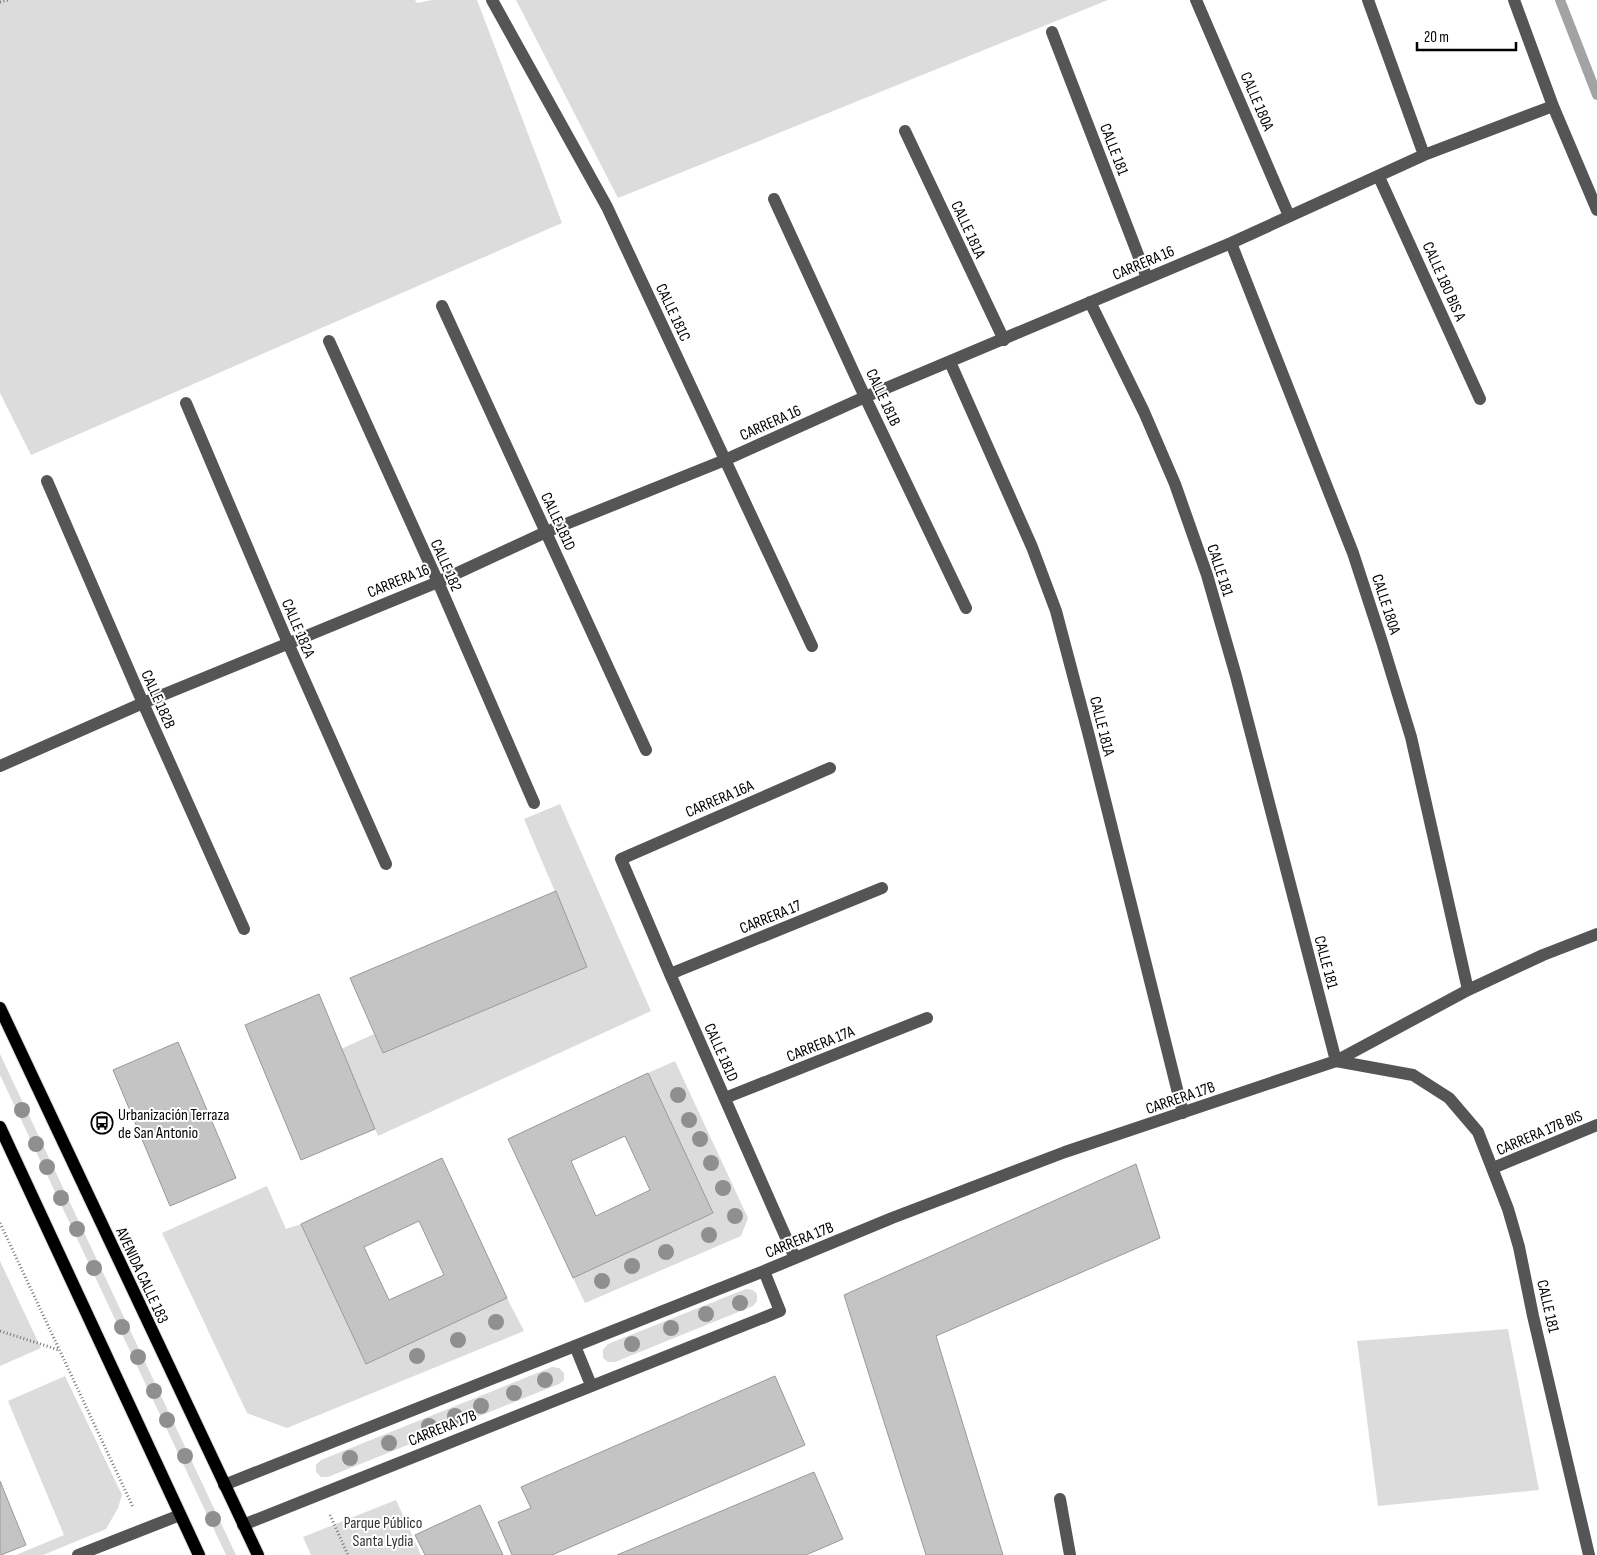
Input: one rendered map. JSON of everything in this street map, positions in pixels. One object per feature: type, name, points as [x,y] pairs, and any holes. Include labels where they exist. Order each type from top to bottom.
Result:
[{"type":"main road","name":"AVENIDA CALLE 183","points":[[0,1008],[258,1555]]},
{"type":"main road","points":[[0,1127],[199,1555]]},
{"type":"street","name":"CALLE 181C","points":[[492,0],[607,207],[812,646]]},
{"type":"street","name":"CALLE 180A","points":[[1196,0],[1289,216]]},
{"type":"street","points":[[1368,0],[1424,155]]},
{"type":"street","points":[[1514,0],[1553,106],[1597,210]]},
{"type":"street","name":"CALLE 181","points":[[1052,32],[1147,278]]},
{"type":"street","name":"CARRERA 16","points":[[0,766],[288,642],[438,582],[546,532],[726,460],[866,397],[1231,243],[1380,177],[1424,155],[1553,106]]},
{"type":"street","name":"CALLE 181A","points":[[905,131],[1004,340]]},
{"type":"street","name":"CALLE 180 BIS A","points":[[1380,177],[1480,399]]},
{"type":"street","name":"CALLE 181B","points":[[774,199],[966,608]]},
{"type":"street","name":"CALLE 180A","points":[[1231,243],[1350,545],[1382,642],[1411,737],[1468,990]]},
{"type":"street","name":"CALLE 181","points":[[1090,302],[1144,412],[1175,484],[1207,575],[1236,676],[1336,1061],[1413,1075],[1450,1098],[1478,1132],[1493,1168],[1519,1247],[1533,1316],[1589,1555]]},
{"type":"street","name":"CALLE 181D","points":[[442,306],[646,750]]},
{"type":"street","name":"CALLE 182","points":[[328,341],[438,582],[534,803]]},
{"type":"street","name":"CALLE 181A","points":[[950,362],[1032,547],[1056,611],[1087,727],[1183,1113]]},
{"type":"street","name":"CALLE 182A","points":[[186,403],[288,642],[386,864]]},
{"type":"street","name":"CALLE 182B","points":[[47,481],[244,929]]},
{"type":"street","name":"CARRERA 16A","points":[[621,859],[830,768]]},
{"type":"street","name":"CALLE 181D","points":[[621,859],[795,1258]]},
{"type":"street","name":"CARRERA 17","points":[[670,974],[882,888]]},
{"type":"street","name":"CARRERA 17B","points":[[224,1485],[764,1271],[892,1218],[1065,1152],[1336,1061],[1468,990],[1543,955],[1597,934]]},
{"type":"street","name":"CARRERA 17A","points":[[724,1098],[927,1018]]},
{"type":"street","name":"CARRERA 17B BIS","points":[[1493,1168],[1597,1125]]},
{"type":"street","name":"CARRERA 17B","points":[[243,1525],[780,1311],[764,1271]]},
{"type":"street","points":[[575,1346],[591,1386]]},
{"type":"street","points":[[1060,1499],[1070,1555]]},
{"type":"street","points":[[78,1555],[180,1515]]},
{"type":"path","points":[[0,2],[8,0]]},
{"type":"path","points":[[0,1223],[134,1510]]},
{"type":"path","points":[[0,1331],[60,1351]]},
{"type":"path","points":[[320,1494],[348,1555]]},
{"type":"green space","points":[[0,0],[415,0],[417,3],[432,0],[477,0],[562,223],[31,455],[0,393]]},
{"type":"green space","points":[[516,0],[1108,0],[618,198]]},
{"type":"green space","points":[[560,804],[651,1011],[378,1136],[341,1049],[374,1034],[383,1053],[587,967],[524,819]]},
{"type":"green space","points":[[0,1054],[236,1555],[226,1555],[0,1075]]},
{"type":"green space","points":[[675,1061],[748,1218],[741,1236],[585,1303],[573,1278],[713,1213],[648,1073]]},
{"type":"green space","points":[[267,1186],[286,1229],[301,1224],[366,1364],[507,1298],[524,1331],[287,1428],[247,1413],[162,1233]]},
{"type":"green space","points":[[0,1261],[41,1348],[0,1366]]},
{"type":"green space","points":[[746,1289],[753,1290],[757,1294],[757,1301],[753,1306],[615,1362],[608,1362],[603,1358],[603,1350],[608,1344]]},
{"type":"green space","points":[[1508,1329],[1539,1490],[1378,1506],[1357,1341]]},
{"type":"green space","points":[[552,1367],[559,1368],[564,1373],[564,1380],[559,1384],[328,1477],[321,1477],[316,1472],[316,1465],[321,1460]]},
{"type":"green space","points":[[65,1376],[122,1495],[118,1508],[106,1529],[43,1555],[16,1555],[64,1535],[8,1401]]},
{"type":"green space","name":"Parque Público Santa Lydia","points":[[396,1500],[421,1555],[311,1555],[303,1537]]},
{"type":"building","points":[[556,891],[587,967],[383,1053],[350,978]]},
{"type":"building","points":[[319,994],[375,1129],[301,1160],[245,1025]]},
{"type":"building","points":[[178,1042],[236,1178],[170,1206],[113,1070]]},
{"type":"building","points":[[648,1073],[713,1213],[573,1278],[508,1139]],"holes":[[[625,1136],[650,1190],[596,1216],[571,1161]]]},
{"type":"building","points":[[442,1158],[507,1298],[366,1364],[301,1224]],"holes":[[[419,1221],[444,1275],[389,1300],[364,1247]]]},
{"type":"building","points":[[1136,1164],[1160,1238],[936,1336],[1003,1555],[926,1555],[844,1295]]},
{"type":"building","points":[[775,1376],[805,1445],[552,1555],[512,1555],[498,1522],[531,1508],[521,1487]]},
{"type":"building","points":[[814,1472],[843,1539],[806,1555],[617,1555]]},
{"type":"building","points":[[0,1481],[26,1545],[1,1555],[0,1555]]},
{"type":"building","points":[[480,1505],[503,1555],[425,1555],[415,1535]]},
{"type":"waterway","points":[[1560,0],[1597,95]]},
{"type":"place","name":"Urbanización Terraza de San Antonio","points":[[102,1123]]}]
